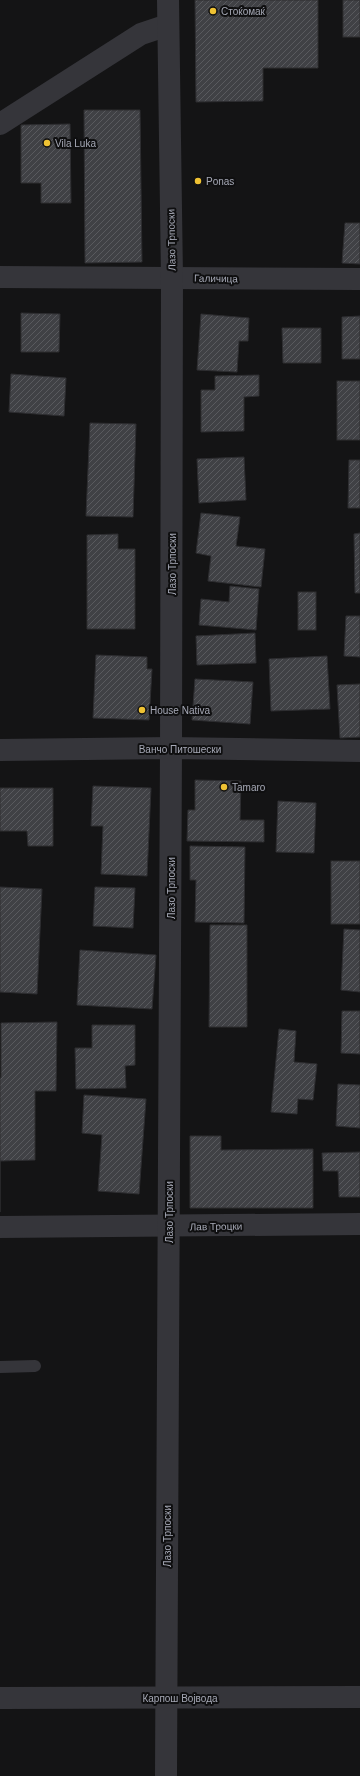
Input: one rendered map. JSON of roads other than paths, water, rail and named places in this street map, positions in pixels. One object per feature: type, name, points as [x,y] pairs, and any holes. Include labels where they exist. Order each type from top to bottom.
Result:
[{"type":"street","name":"Лазо Трпоски","points":[[166,1776],[172,278],[168,0]]},
{"type":"street","points":[[0,124],[141,34],[168,25]]},
{"type":"street","name":"Галичица","points":[[0,277],[360,280]]},
{"type":"street","name":"Ванчо Питошески","points":[[0,750],[171,748],[360,751]]},
{"type":"street","name":"Лав Троцки","points":[[0,1227],[360,1224]]},
{"type":"street","name":"Карпош Војвода","points":[[0,1698],[360,1697]]},
{"type":"lane","points":[[0,1367],[35,1366]]},
{"type":"place","name":"Стоќомаќ","points":[[213,11]]},
{"type":"place","name":"Vila Luka","points":[[47,143]]},
{"type":"place","name":"Ponas","points":[[198,181]]},
{"type":"place","name":"House Nativa","points":[[142,710]]},
{"type":"place","name":"Tamaro","points":[[224,787]]}]
